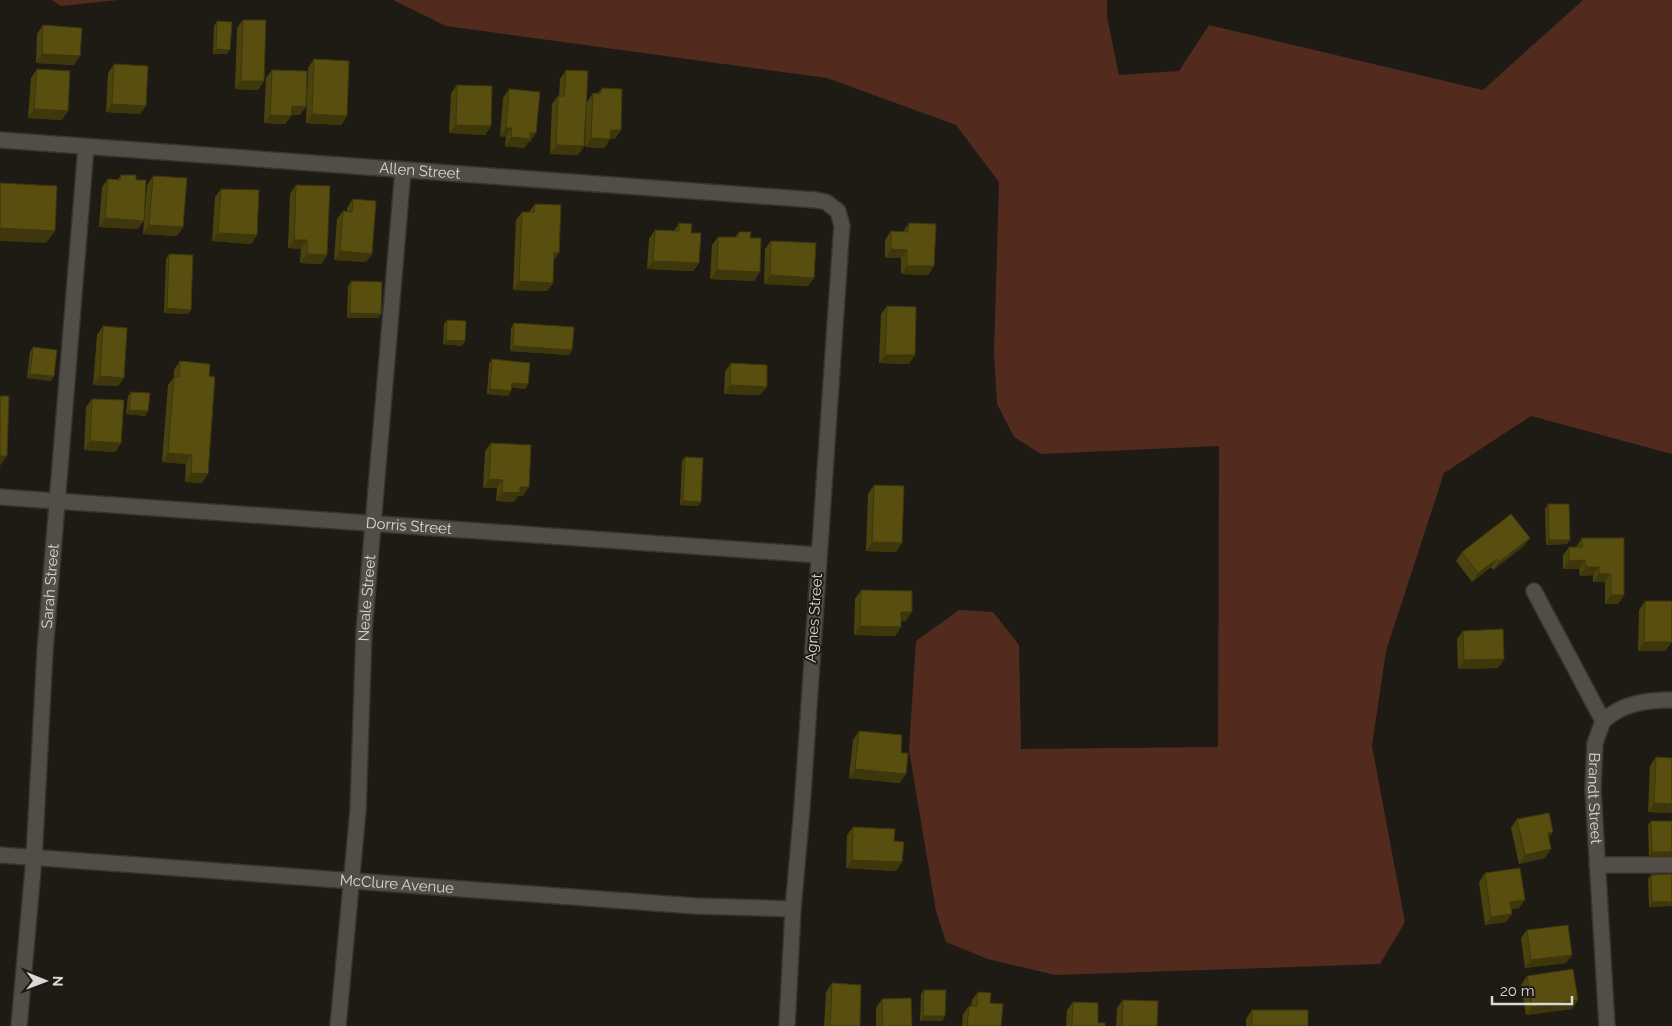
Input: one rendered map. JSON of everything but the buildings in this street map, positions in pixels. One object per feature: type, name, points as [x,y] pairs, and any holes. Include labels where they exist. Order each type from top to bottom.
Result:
[{"type":"street","name":"Allen Street","points":[[0,140],[816,200],[826,202],[838,211]]},
{"type":"street","name":"Sarah Street","points":[[19,1026],[34,858],[45,651],[86,147]]},
{"type":"street","name":"Neale Street","points":[[338,1026],[358,810],[364,631],[375,522],[403,170]]},
{"type":"street","name":"Agnes Street","points":[[787,1026],[793,909],[802,808],[841,232],[838,211]]},
{"type":"street","name":"Dorris Street","points":[[0,497],[375,522],[818,555]]},
{"type":"street","points":[[1534,591],[1603,721],[1620,708],[1635,703],[1672,700]]},
{"type":"street","name":"Brandt Street","points":[[1603,721],[1595,743],[1593,789],[1607,1026]]},
{"type":"street","name":"McClure Avenue","points":[[0,855],[695,906],[793,909]]},
{"type":"street","points":[[1597,865],[1672,865]]},
{"type":"shaded area","points":[[52,0],[119,0],[61,6]]},
{"type":"shaded area","points":[[393,0],[1107,0],[1107,17],[1119,75],[1179,71],[1209,25],[1483,90],[1583,0],[1672,0],[1672,454],[1531,416],[1444,473],[1386,651],[1372,746],[1405,922],[1380,964],[1055,975],[988,959],[946,942],[936,911],[909,750],[916,641],[959,610],[993,612],[1019,645],[1021,749],[1218,747],[1219,446],[1041,454],[1014,437],[997,404],[994,353],[999,182],[956,125],[827,78],[446,26]]}]
